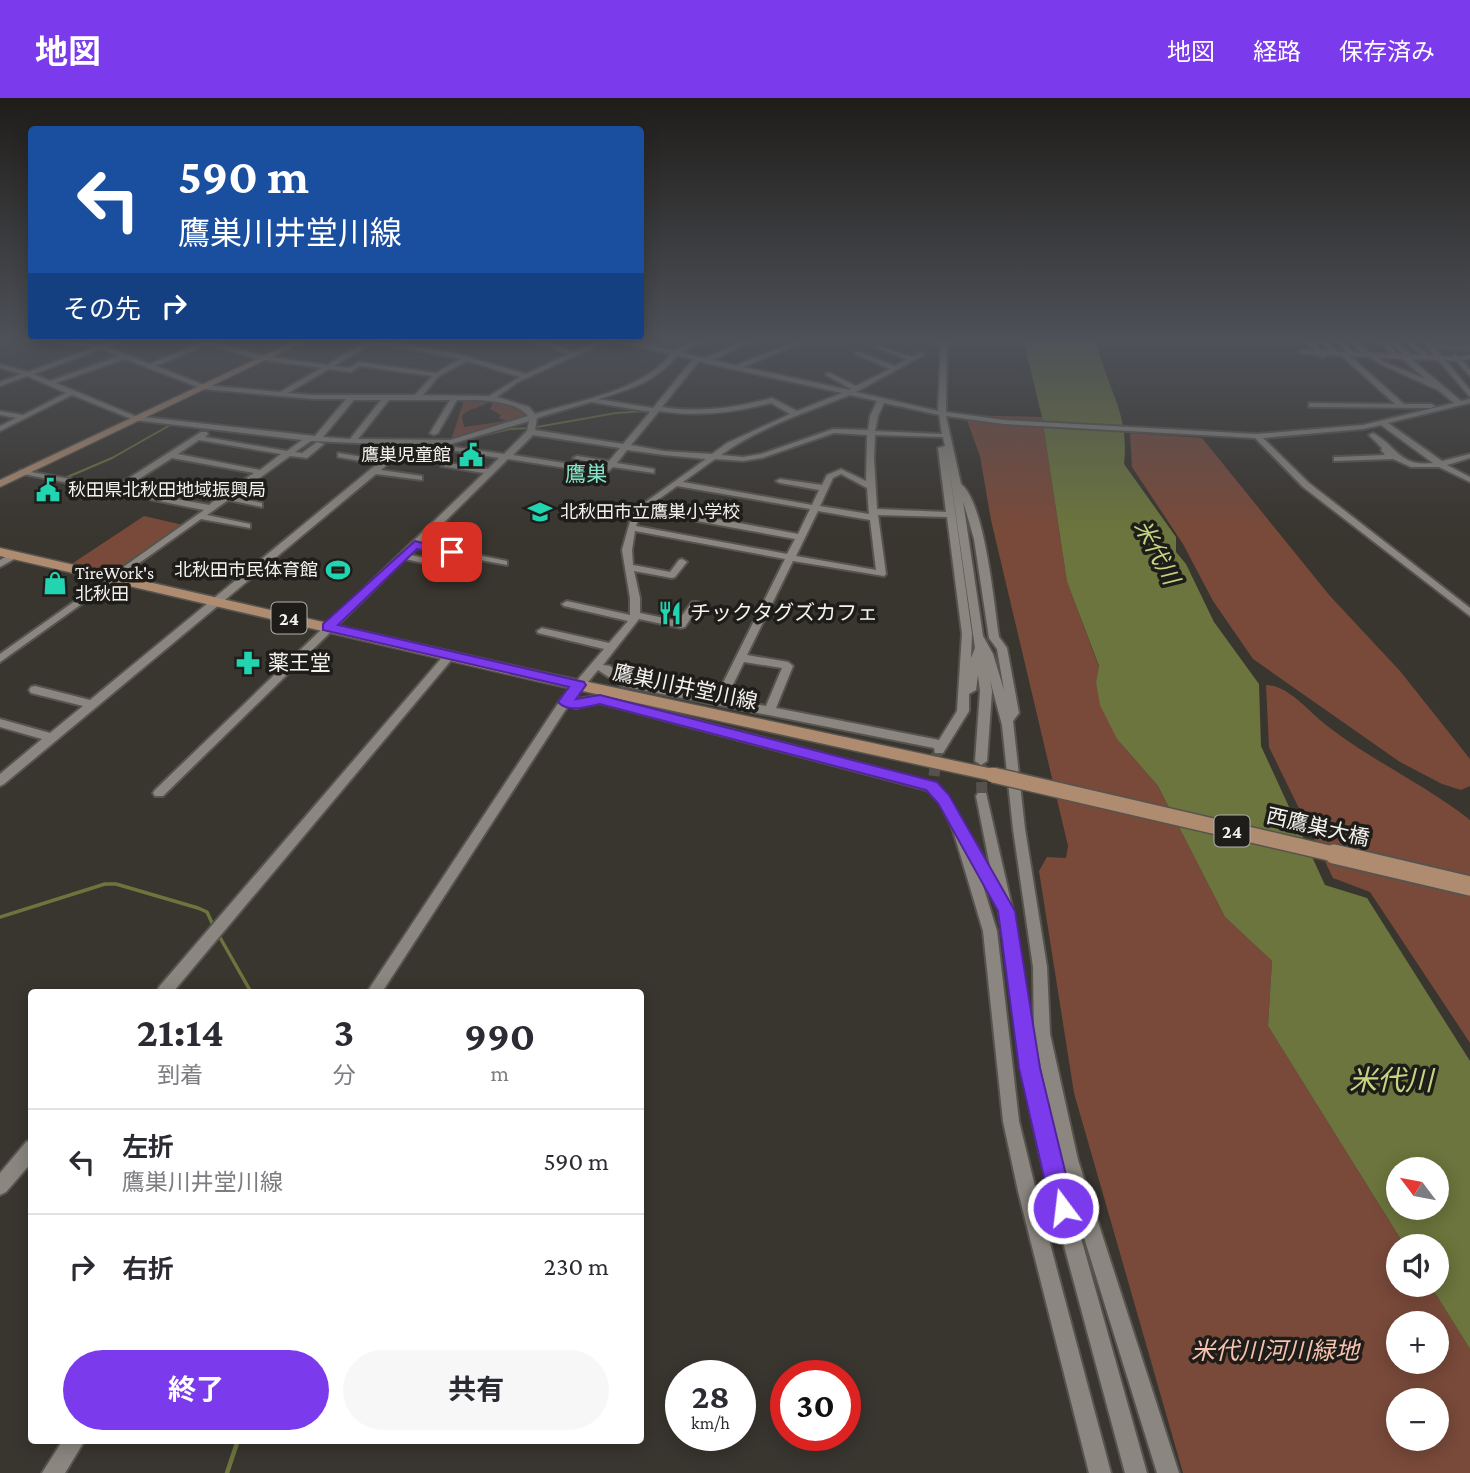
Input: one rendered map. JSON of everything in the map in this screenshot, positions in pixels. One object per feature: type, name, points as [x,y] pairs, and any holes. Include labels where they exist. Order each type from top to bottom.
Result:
[{"type":"main road","points":[[0,484],[167,403]]},
{"type":"main road","name":"鷹巣川井堂川線","points":[[7,554],[579,685],[993,775]]},
{"type":"main road","name":"西鷹巣大橋","points":[[993,775],[1470,886]]},
{"type":"street","points":[[0,429],[51,403]]},
{"type":"street","points":[[96,403],[134,418],[315,441],[408,443],[451,442],[579,403]]},
{"type":"street","points":[[0,659],[286,454],[315,441],[347,403]]},
{"type":"street","points":[[352,441],[382,403]]},
{"type":"street","points":[[434,433],[452,403]]},
{"type":"street","points":[[159,793],[531,432],[533,417],[526,409],[507,403]]},
{"type":"street","points":[[611,403],[687,414],[762,403]]},
{"type":"street","points":[[458,449],[605,472],[663,403]]},
{"type":"street","points":[[777,403],[796,414]]},
{"type":"street","points":[[376,989],[565,702],[635,617],[627,554],[631,528],[638,511],[713,457],[751,434],[823,403]]},
{"type":"street","points":[[631,528],[881,573],[872,488],[870,432],[879,403]]},
{"type":"street","points":[[895,403],[943,414],[1004,422],[1226,436],[1363,428],[1461,403]]},
{"type":"street","points":[[943,403],[940,436],[967,634],[963,711]]},
{"type":"street","points":[[1312,405],[1448,407]]},
{"type":"street","points":[[0,412],[24,417]]},
{"type":"street","points":[[943,414],[981,639],[986,691],[981,761]]},
{"type":"street","points":[[1384,424],[1426,452],[1437,464],[1470,480]]},
{"type":"street","points":[[116,490],[215,428]]},
{"type":"street","points":[[1363,428],[1402,461],[1437,464],[1470,456]]},
{"type":"street","points":[[531,432],[625,448],[713,457],[754,458],[833,431],[940,436]]},
{"type":"street","points":[[1337,459],[1391,457],[1373,435]]},
{"type":"street","points":[[1257,436],[1306,485],[1470,612]]},
{"type":"street","points":[[199,438],[286,454]]},
{"type":"street","points":[[0,781],[408,443]]},
{"type":"street","points":[[396,454],[491,472]]},
{"type":"street","points":[[171,455],[260,472]]},
{"type":"street","points":[[341,455],[384,463]]},
{"type":"street","points":[[577,458],[651,471]]},
{"type":"street","points":[[375,471],[419,478]]},
{"type":"street","points":[[719,702],[830,477],[841,471],[872,488]]},
{"type":"street","points":[[23,472],[209,508]]},
{"type":"street","points":[[780,481],[824,488]]},
{"type":"street","points":[[956,481],[967,499],[994,638],[1002,648],[1013,713],[1009,725]]},
{"type":"street","points":[[677,484],[875,515],[951,515]]},
{"type":"street","points":[[225,497],[260,505]]},
{"type":"street","points":[[198,516],[247,526]]},
{"type":"street","points":[[691,517],[801,537]]},
{"type":"street","points":[[415,545],[504,563]]},
{"type":"street","points":[[0,564],[7,554]]},
{"type":"street","points":[[403,556],[461,568]]},
{"type":"street","points":[[629,567],[672,575],[682,562]]},
{"type":"street","points":[[566,604],[681,625],[695,604]]},
{"type":"street","points":[[542,631],[611,646]]},
{"type":"street","points":[[595,666],[606,669],[622,682],[939,749],[969,701],[981,639]]},
{"type":"street","points":[[981,639],[1009,725],[1019,829],[1040,967],[1042,1034],[1066,1147],[1168,1473]]},
{"type":"street","points":[[167,989],[450,656]]},
{"type":"street","points":[[742,658],[788,666],[769,712]]},
{"type":"street","points":[[36,691],[93,705]]},
{"type":"street","points":[[565,702],[576,704],[600,699],[932,781],[1006,911]]},
{"type":"street","points":[[0,723],[52,738]]},
{"type":"street","points":[[982,796],[1006,911],[1029,1068],[1049,1156],[1136,1473]]},
{"type":"street","points":[[958,827],[990,931],[1011,1121],[1017,1150],[1100,1473]]},
{"type":"street","points":[[0,1186],[28,1154]]},
{"type":"street","points":[[53,1473],[72,1444]]},
{"type":"green space","points":[[463,403],[487,403],[462,416],[464,427],[506,421],[490,409],[493,403],[504,403],[522,409],[529,417],[451,440]]},
{"type":"green space","name":"米代川河川緑地","points":[[965,415],[1042,417],[1067,582],[1099,667],[1096,682],[1117,739],[1158,786],[1225,917],[1272,961],[1268,1026],[1386,1215],[1386,1220],[1389,1220],[1398,1234],[1386,1234],[1386,1297],[1438,1297],[1446,1311],[1386,1311],[1386,1374],[1449,1374],[1449,1315],[1470,1349],[1470,1473],[1183,1473],[1074,1093],[1039,871],[1047,857],[1066,858],[1068,846],[991,520],[980,456]]},
{"type":"green space","points":[[1130,433],[1202,438],[1330,596],[1400,671],[1470,759],[1470,786],[1461,790],[1442,784],[1400,762],[1253,659],[1213,601],[1183,544],[1132,467]]},
{"type":"green space","points":[[144,516],[183,525],[115,573],[73,563]]},
{"type":"green space","points":[[1266,685],[1288,693],[1338,734],[1470,820],[1470,1043],[1370,892],[1333,878],[1269,747]]},
{"type":"water","name":"米代川","points":[[1039,403],[1117,403],[1123,428],[1124,464],[1176,537],[1176,552],[1186,564],[1214,622],[1259,684],[1261,746],[1325,885],[1367,898],[1470,1061],[1470,1349],[1449,1315],[1449,1311],[1446,1311],[1438,1297],[1449,1297],[1449,1234],[1398,1234],[1389,1220],[1449,1220],[1449,1157],[1386,1157],[1386,1215],[1268,1026],[1272,961],[1225,917],[1158,786],[1117,739],[1100,705],[1096,682],[1099,666],[1067,582]]},
{"type":"water","points":[[437,531],[477,539],[466,550],[425,542]]},
{"type":"waterway","points":[[537,427],[616,413],[646,411]]},
{"type":"waterway","points":[[65,478],[112,458],[172,424]]},
{"type":"waterway","points":[[460,441],[510,429],[529,428]]},
{"type":"waterway","points":[[279,437],[304,440]]},
{"type":"waterway","points":[[310,441],[380,444]]},
{"type":"waterway","points":[[415,445],[443,444]]},
{"type":"waterway","points":[[0,917],[105,884],[116,884],[198,908],[207,912],[213,925]]},
{"type":"waterway","points":[[218,934],[249,989]]},
{"type":"waterway","points":[[227,1473],[237,1444]]},
{"type":"tunnel","points":[[934,776],[937,753]]},
{"type":"tunnel","points":[[981,765],[982,796]]},
{"type":"place","name":"鷹巣児童館","points":[[471,455]]},
{"type":"place","name":"秋田県北秋田地域振興局","points":[[48,490]]},
{"type":"place","name":"北秋田市立鷹巣小学校","points":[[540,512]]},
{"type":"place","name":"北秋田市民体育館","points":[[338,570]]},
{"type":"place","name":"TireWork's 北秋田","points":[[55,583]]},
{"type":"place","name":"チックタグズカフェ","points":[[670,613]]},
{"type":"place","name":"薬王堂","points":[[248,663]]},
{"type":"district","name":"鷹巣","points":[[586,474]]},
{"type":"route","points":[[452,552],[415,545],[328,627],[579,685],[565,702],[576,704],[600,699],[931,786],[943,799],[1006,911],[1029,1068],[1063,1208]]}]
